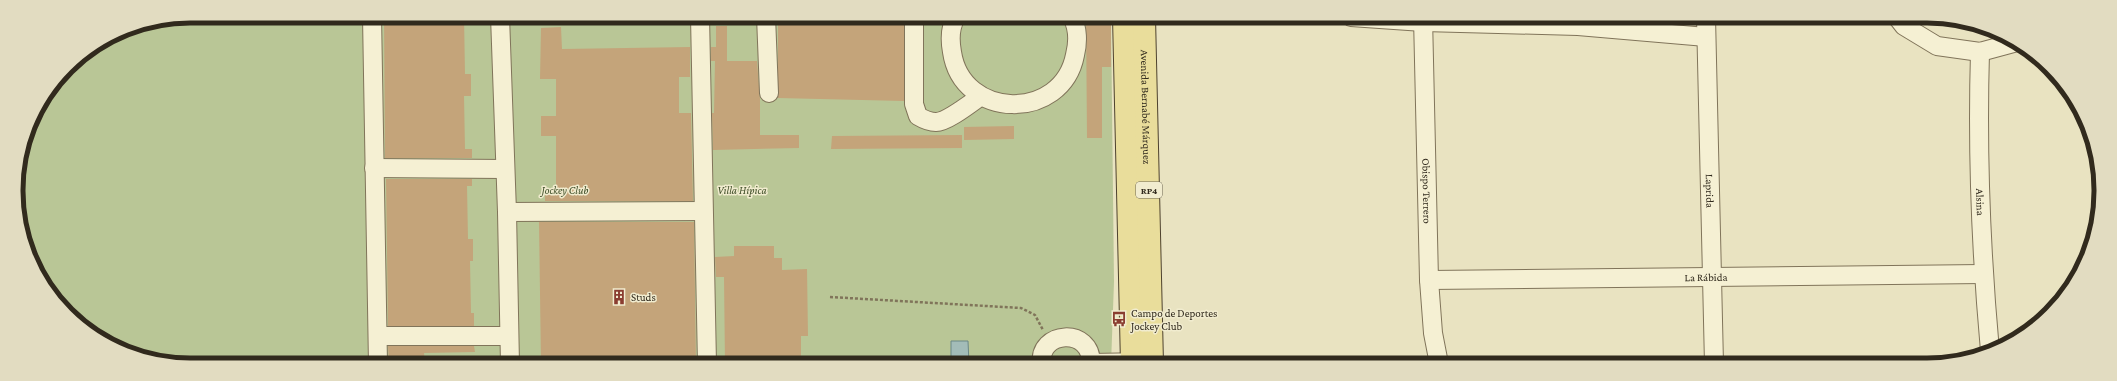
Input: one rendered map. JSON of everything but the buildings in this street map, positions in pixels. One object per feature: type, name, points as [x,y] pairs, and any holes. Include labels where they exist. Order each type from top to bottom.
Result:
[{"type":"main road","name":"Avenida Bernabé Márquez","points":[[1124,23],[1142,358]]},
{"type":"main road","name":"Avenida Bernabé Márquez","points":[[1142,358],[1144,23]]},
{"type":"street","points":[[372,23],[378,358]]},
{"type":"street","points":[[500,23],[507,212],[510,358]]},
{"type":"street","points":[[700,23],[702,211],[707,358]]},
{"type":"street","points":[[766,23],[769,93]]},
{"type":"street","points":[[914,23],[914,104],[918,116],[926,120],[937,122],[948,118],[981,96]]},
{"type":"street","points":[[954,23],[950,40],[954,62],[964,82],[981,96],[1002,104],[1024,104],[1045,97],[1062,83],[1073,64],[1078,43],[1073,23]]},
{"type":"street","name":"Obispo Terrero","points":[[1423,23],[1429,280],[1433,333],[1438,358]]},
{"type":"street","points":[[1587,23],[1706,37]]},
{"type":"street","name":"Laprida","points":[[1706,23],[1714,358]]},
{"type":"street","points":[[1902,23],[1904,26],[1937,46],[1980,52],[2009,44]]},
{"type":"street","name":"Alsina","points":[[1980,52],[1978,99],[1983,274],[1990,346]]},
{"type":"street","points":[[374,168],[505,169]]},
{"type":"street","points":[[507,212],[702,211]]},
{"type":"street","name":"La Rábida","points":[[1429,280],[1983,274]]},
{"type":"street","points":[[378,336],[510,336]]},
{"type":"street","points":[[1043,358],[1043,353],[1047,346],[1061,337],[1077,339],[1088,348],[1090,358]]},
{"type":"path","points":[[830,297],[1021,308],[1036,315],[1041,324],[1047,346]]},
{"type":"green space","name":"Jockey Club","points":[[1111,23],[1114,282],[1111,358],[169,357],[126,345],[97,330],[72,309],[51,284],[40,265],[26,223],[23,201],[24,169],[32,137],[40,116],[51,97],[72,72],[97,51],[116,40],[137,32],[169,24]]},
{"type":"water","points":[[951,341],[968,341],[969,358],[951,358]]},
{"type":"place","name":"Studs","points":[[619,297]]},
{"type":"place","name":"Campo de Deportes Jockey Club","points":[[1119,319]]},
{"type":"park label","name":"Villa Hípica","points":[[742,190]]}]
